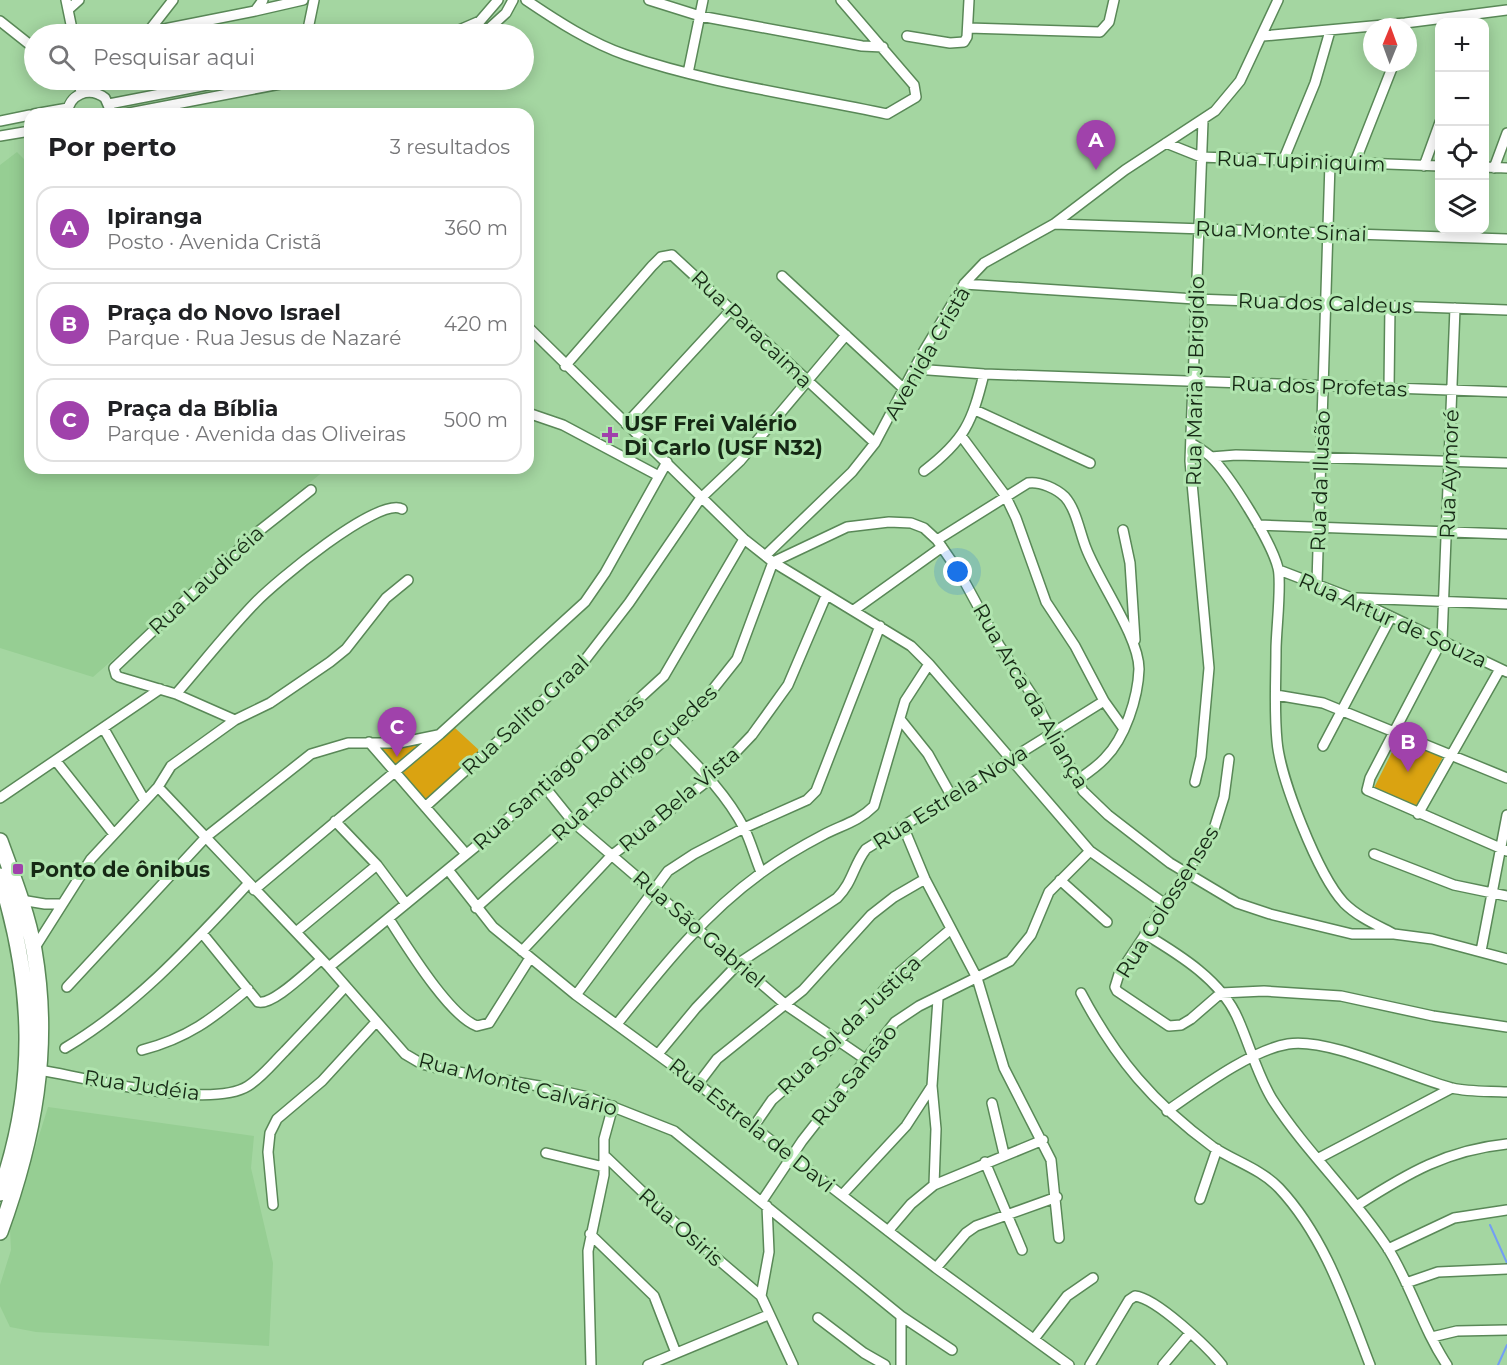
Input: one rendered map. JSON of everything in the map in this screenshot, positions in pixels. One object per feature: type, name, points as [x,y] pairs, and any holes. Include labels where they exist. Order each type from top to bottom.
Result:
[{"type":"highway","points":[[0,841],[21,900],[34,949],[42,1016],[40,1070],[24,1152],[0,1232]]},
{"type":"highway","points":[[0,876],[16,935],[28,1009],[29,1058],[25,1103],[0,1193]]},
{"type":"street","points":[[71,24],[67,4],[79,0]]},
{"type":"street","points":[[151,24],[173,0]]},
{"type":"street","points":[[255,11],[263,0]]},
{"type":"street","points":[[189,24],[303,0]]},
{"type":"street","points":[[309,24],[314,0]]},
{"type":"street","points":[[473,24],[480,21],[498,0]]},
{"type":"street","points":[[494,24],[506,13],[513,0]]},
{"type":"street","points":[[526,0],[559,23],[625,55],[688,73],[887,114],[916,97],[914,85],[841,0]]},
{"type":"street","points":[[649,0],[700,16],[862,46],[883,47]]},
{"type":"street","points":[[688,73],[703,0]]},
{"type":"street","points":[[907,36],[958,43],[966,40],[969,0]]},
{"type":"street","points":[[968,28],[1100,32],[1109,22],[1114,0]]},
{"type":"street","name":"Avenida Cristã","points":[[769,558],[852,472],[875,443],[964,284],[984,263],[1054,224],[1125,170],[1215,111],[1240,81],[1278,0]]},
{"type":"street","points":[[1471,18],[1507,10]]},
{"type":"street","points":[[0,21],[24,40]]},
{"type":"street","points":[[1417,24],[1435,22]]},
{"type":"street","points":[[1263,36],[1363,28]]},
{"type":"street","points":[[1283,161],[1315,83],[1330,31]]},
{"type":"street","points":[[1355,162],[1390,72]]},
{"type":"street","points":[[110,104],[182,90]]},
{"type":"street","points":[[155,108],[249,90]]},
{"type":"street","points":[[68,108],[73,99],[81,93],[96,93],[110,104],[111,108]]},
{"type":"street","points":[[0,121],[24,116]]},
{"type":"street","name":"Rua Maria J Brigídio","points":[[1195,782],[1201,757],[1209,668],[1200,591],[1198,530],[1192,491],[1191,443],[1191,381],[1203,121]]},
{"type":"street","points":[[1425,166],[1439,126]]},
{"type":"street","points":[[0,136],[24,131]]},
{"type":"street","points":[[1507,133],[1489,168],[1507,168]]},
{"type":"street","name":"Rua Tupiniquim","points":[[1166,143],[1201,157],[1435,166]]},
{"type":"street","name":"Rua da Ilusão","points":[[1317,583],[1330,163]]},
{"type":"street","name":"Rua Monte Sinai","points":[[1054,224],[1507,240]]},
{"type":"street","name":"Rua Paracaima","points":[[565,366],[652,266],[661,257],[672,255],[807,383],[875,443]]},
{"type":"street","points":[[782,276],[904,389]]},
{"type":"street","name":"Rua dos Caldeus","points":[[964,284],[1195,299],[1507,310]]},
{"type":"street","points":[[1389,388],[1390,305]]},
{"type":"street","name":"Rua Aymoré","points":[[1442,640],[1455,308]]},
{"type":"street","points":[[626,424],[731,310]]},
{"type":"street","points":[[534,333],[565,366],[667,462],[700,499],[744,539],[826,596],[854,610],[911,646],[1090,851],[1165,904]]},
{"type":"street","name":"Rua Salito Graal","points":[[425,807],[578,669],[629,603],[700,499],[740,461],[846,335]]},
{"type":"street","name":"Rua dos Profetas","points":[[915,369],[984,374],[1507,392]]},
{"type":"street","points":[[924,471],[962,437],[975,410],[984,374]]},
{"type":"street","points":[[975,410],[1089,463]]},
{"type":"street","points":[[534,417],[563,425],[657,475]]},
{"type":"street","points":[[962,437],[1005,495],[1016,518],[1046,602],[1075,646],[1104,701],[1124,729]]},
{"type":"street","points":[[1191,443],[1211,457],[1258,525],[1279,570],[1277,740],[1283,770],[1324,871],[1345,903],[1394,934]]},
{"type":"street","points":[[1211,457],[1320,457],[1507,463]]},
{"type":"street","points":[[65,1048],[99,1028],[159,976],[251,887],[394,774],[585,602],[605,573],[657,475],[667,462]]},
{"type":"street","points":[[854,610],[939,543],[1005,495],[1020,485],[1033,482],[1048,487],[1067,499],[1089,558],[1135,644]]},
{"type":"street","name":"Rua Laudicéia","points":[[160,689],[119,677],[114,672],[116,663],[254,535],[311,490]]},
{"type":"street","points":[[176,694],[254,604],[280,579],[375,512],[394,506],[402,509]]},
{"type":"street","name":"Rua Arca da Aliança","points":[[769,558],[847,527],[872,522],[911,523],[924,528],[939,543],[973,595],[999,645],[1032,695],[1083,791],[1108,815],[1185,874],[1237,903],[1270,914],[1352,934],[1394,934],[1432,939],[1507,959]]},
{"type":"street","points":[[1258,525],[1507,534]]},
{"type":"street","points":[[1076,781],[1105,758],[1124,729],[1138,680],[1131,572],[1123,530]]},
{"type":"street","name":"Rua Santiago Dantas","points":[[329,967],[448,871],[664,676],[744,539]]},
{"type":"street","name":"Rua Rodrigo Guedes","points":[[476,908],[669,736],[702,703],[737,659],[769,558]]},
{"type":"street","name":"Rua Artur de Souza","points":[[1279,570],[1352,598],[1504,670]]},
{"type":"street","points":[[34,949],[91,859],[158,787],[166,772],[179,759],[236,720],[270,703],[330,662],[346,649],[386,598],[408,580]]},
{"type":"street","name":"Rua Bela Vista","points":[[522,951],[611,856],[710,779],[752,735],[788,685],[826,596]]},
{"type":"street","points":[[1352,598],[1507,604]]},
{"type":"street","points":[[1323,746],[1391,617]]},
{"type":"street","points":[[576,995],[668,871],[694,854],[744,828],[807,800],[816,791],[880,626]]},
{"type":"street","points":[[1442,640],[1367,786],[1369,793],[1503,850]]},
{"type":"street","points":[[617,1024],[696,927],[761,872],[824,834],[862,818],[874,806],[912,687],[929,664]]},
{"type":"street","points":[[1418,814],[1504,670]]},
{"type":"street","points":[[0,798],[160,689],[236,720]]},
{"type":"street","points":[[1276,695],[1307,698],[1342,710],[1452,758],[1507,778]]},
{"type":"street","name":"Rua Estrela Nova","points":[[658,1054],[696,1008],[739,963],[837,898],[848,886],[858,860],[866,849],[1104,701]]},
{"type":"street","points":[[900,719],[928,754],[952,797]]},
{"type":"street","points":[[104,729],[145,801]]},
{"type":"street","points":[[67,987],[206,837],[311,754],[348,743],[408,742],[440,734]]},
{"type":"street","points":[[669,736],[710,779],[744,828],[761,872]]},
{"type":"street","points":[[369,742],[394,774],[466,854]]},
{"type":"street","name":"Rua Colossenses","points":[[1221,993],[1191,1019],[1175,1027],[1164,1024],[1122,995],[1115,987],[1115,980],[1219,818],[1229,759]]},
{"type":"street","points":[[56,761],[113,833]]},
{"type":"street","name":"Rua São Gabriel","points":[[544,786],[573,822],[611,856],[654,889],[786,1005],[865,1059]]},
{"type":"street","name":"Rua Monte Calvário","points":[[158,787],[329,967],[405,1054],[422,1064],[588,1097],[674,1131],[902,1316],[952,1350]]},
{"type":"street","points":[[1481,951],[1503,850],[1507,815]]},
{"type":"street","points":[[335,821],[378,865],[406,904]]},
{"type":"street","points":[[903,826],[925,879],[977,978],[1004,1068],[1051,1160],[1057,1197],[1059,1238]]},
{"type":"street","name":"Rua Sansão","points":[[764,1203],[793,1156],[895,1022],[919,1006],[1000,968],[1019,952],[1031,935],[1048,892],[1090,851]]},
{"type":"street","points":[[1374,854],[1454,885],[1507,896]]},
{"type":"street","points":[[296,932],[378,865]]},
{"type":"street","name":"Rua Estrela de Davi","points":[[448,871],[493,927],[576,995],[754,1126],[936,1268],[1069,1365]]},
{"type":"street","points":[[698,1084],[717,1059],[803,990],[871,915],[894,897],[925,879]]},
{"type":"street","points":[[1060,880],[1107,922]]},
{"type":"street","points":[[21,900],[61,904]]},
{"type":"street","points":[[389,919],[426,973],[462,1016],[477,1026],[489,1023],[530,958]]},
{"type":"street","name":"Rua Sol da Justiça","points":[[754,1126],[785,1087],[838,1042],[900,972],[951,929]]},
{"type":"street","points":[[202,933],[258,1002],[264,1003],[274,999],[321,960]]},
{"type":"street","points":[[1145,934],[1183,958],[1221,993],[1238,1018],[1253,1059],[1273,1100],[1358,1205],[1388,1249],[1447,1365]]},
{"type":"street","name":"Rua Judéia","points":[[40,1070],[166,1092],[207,1095],[232,1093],[248,1086],[264,1073],[345,987]]},
{"type":"street","points":[[142,1050],[189,1034],[206,1024],[248,989]]},
{"type":"street","points":[[1221,993],[1289,992],[1341,996],[1433,1016],[1507,1027]]},
{"type":"street","points":[[1081,993],[1125,1064],[1144,1089],[1167,1111],[1217,1149],[1257,1171],[1287,1197],[1328,1261],[1354,1320],[1370,1365]]},
{"type":"street","points":[[934,1185],[936,1129],[932,1086],[938,999]]},
{"type":"street","points":[[273,1205],[268,1152],[270,1133],[277,1119],[322,1080],[376,1022]]},
{"type":"street","points":[[1167,1111],[1215,1078],[1280,1046],[1311,1045],[1452,1088],[1507,1092]]},
{"type":"street","points":[[842,1195],[906,1126],[932,1086]]},
{"type":"street","points":[[1319,1158],[1452,1088]]},
{"type":"street","points":[[992,1103],[1004,1154]]},
{"type":"street","points":[[591,1365],[587,1269],[590,1234],[600,1196],[604,1167],[607,1122],[613,1106]]},
{"type":"street","points":[[888,1231],[911,1204],[934,1185],[1042,1140]]},
{"type":"street","points":[[1358,1205],[1401,1178],[1444,1157],[1461,1151],[1507,1144]]},
{"type":"street","points":[[1200,1199],[1217,1149]]},
{"type":"street","points":[[546,1153],[604,1167]]},
{"type":"street","name":"Rua Osiris","points":[[604,1155],[673,1221],[761,1296]]},
{"type":"street","points":[[985,1162],[1005,1216],[1022,1250]]},
{"type":"street","points":[[936,1268],[966,1233],[976,1226],[1057,1197]]},
{"type":"street","points":[[764,1203],[770,1252],[761,1296],[793,1365]]},
{"type":"street","points":[[1388,1249],[1454,1218],[1507,1210]]},
{"type":"street","points":[[590,1234],[654,1296],[676,1353]]},
{"type":"street","points":[[1406,1283],[1438,1272],[1507,1269]]},
{"type":"street","points":[[1034,1340],[1067,1296],[1093,1278]]},
{"type":"street","points":[[1090,1365],[1132,1297],[1142,1297],[1190,1333],[1222,1365]]},
{"type":"street","points":[[648,1365],[768,1315]]},
{"type":"street","points":[[901,1365],[902,1316]]},
{"type":"street","points":[[818,1318],[864,1353],[885,1365]]},
{"type":"street","points":[[1432,1337],[1472,1330],[1507,1330]]},
{"type":"street","points":[[1163,1365],[1190,1333]]},
{"type":"shaded area","points":[[17,152],[24,159],[24,474],[320,474],[247,532],[196,587],[93,677],[0,648],[0,165]]},
{"type":"shaded area","points":[[455,728],[480,751],[425,801],[400,775]]},
{"type":"shaded area","points":[[434,737],[394,769],[376,745]]},
{"type":"shaded area","points":[[1399,738],[1443,757],[1416,806],[1374,788]]},
{"type":"shaded area","points":[[48,1107],[254,1136],[251,1168],[273,1263],[269,1346],[36,1332],[10,1327],[0,1306],[0,1285],[11,1250],[10,1229]]},
{"type":"waterway","points":[[1490,1225],[1507,1263]]},
{"type":"waterway","points":[[1498,1365],[1507,1345]]},
{"type":"place","name":"Ipiranga","points":[[1096,170]]},
{"type":"place","name":"USF Frei Valério Di Carlo (USF N32)","points":[[610,435]]},
{"type":"place","name":"Praça da Bíblia","points":[[397,757]]},
{"type":"place","name":"Praça do Novo Israel","points":[[1408,772]]},
{"type":"place","name":"Ponto de ônibus","points":[[18,869]]}]
